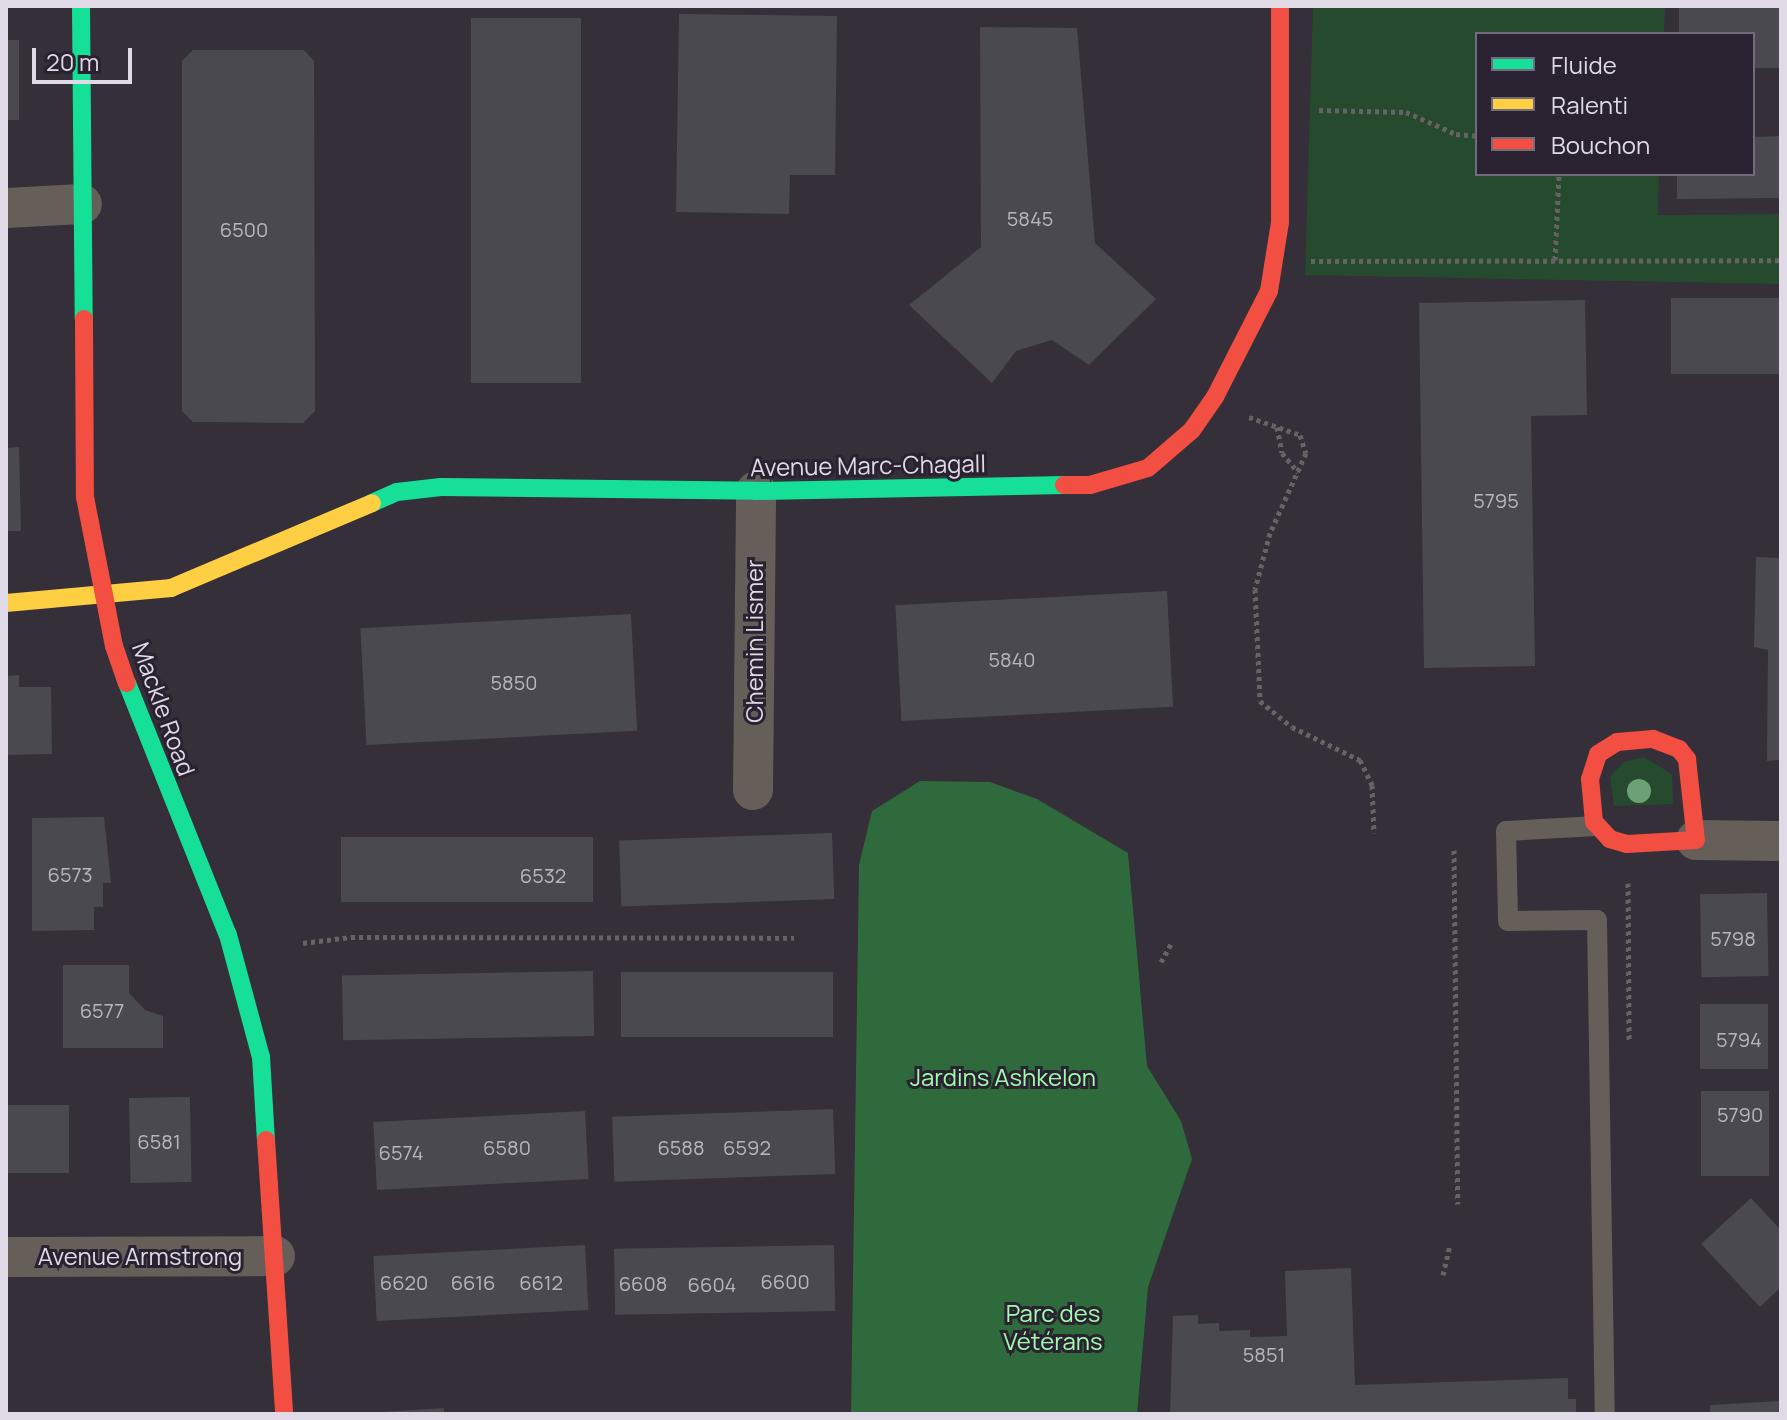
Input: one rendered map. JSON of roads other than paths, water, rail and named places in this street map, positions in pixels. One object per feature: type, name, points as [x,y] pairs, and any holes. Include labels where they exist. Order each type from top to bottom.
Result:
[{"type":"street","name":"Mackle Road","points":[[81,6],[85,497],[114,646],[151,752],[202,864],[245,984],[261,1057],[284,1414]]},
{"type":"street","name":"Avenue Marc-Chagall","points":[[6,603],[104,598],[171,588],[397,492],[441,487],[756,491],[1090,485],[1148,468],[1192,430],[1215,397],[1253,328],[1274,262],[1280,222],[1280,6]]},
{"type":"street","points":[[6,208],[82,204]]},
{"type":"street","name":"Chemin Lismer","points":[[753,790],[756,491]]},
{"type":"street","points":[[1696,840],[1687,759],[1679,749],[1653,739],[1617,742],[1598,754],[1590,779],[1596,826],[1627,844],[1696,840],[1781,841]]},
{"type":"street","name":"Avenue Armstrong","points":[[6,1257],[275,1256]]},
{"type":"lane","points":[[1596,826],[1506,831],[1508,921],[1597,920],[1605,1414]]},
{"type":"park label","name":"Jardins Ashkelon","points":[[1003,1077]]},
{"type":"park label","name":"Parc des Vétérans","points":[[1053,1327]]}]
